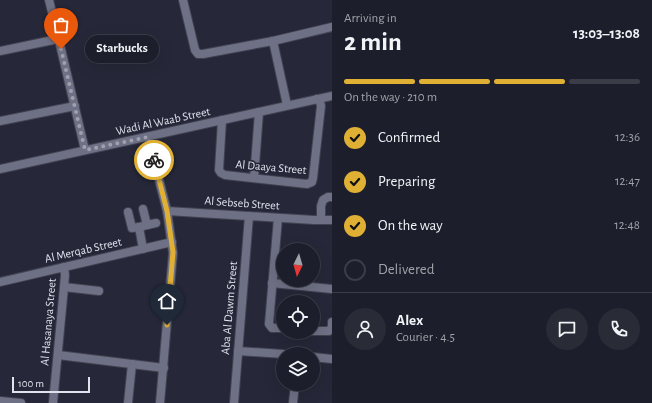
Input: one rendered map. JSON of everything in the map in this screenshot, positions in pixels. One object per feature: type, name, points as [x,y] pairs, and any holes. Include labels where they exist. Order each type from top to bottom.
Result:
[{"type":"street","points":[[49,0],[85,150]]},
{"type":"street","points":[[183,0],[195,50],[198,54],[332,27]]},
{"type":"street","points":[[0,51],[58,39]]},
{"type":"street","points":[[273,40],[287,106]]},
{"type":"street","name":"Wadi Al Waab Street","points":[[0,169],[332,96]]},
{"type":"street","name":"Al Daaya Street","points":[[222,120],[219,170],[221,173],[225,175],[307,184],[312,182],[321,106],[317,99]]},
{"type":"street","points":[[0,120],[74,106]]},
{"type":"street","points":[[254,178],[259,112]]},
{"type":"street","points":[[148,137],[167,211],[173,252],[160,403]]},
{"type":"street","points":[[318,220],[323,200],[328,197],[332,197]]},
{"type":"street","points":[[143,249],[144,209]]},
{"type":"street","name":"Al Sebseb Street","points":[[167,211],[332,220]]},
{"type":"street","points":[[128,212],[132,228],[156,223]]},
{"type":"street","name":"Aba Al Dawm Street","points":[[234,403],[249,216]]},
{"type":"street","points":[[276,328],[272,328],[269,324],[278,218]]},
{"type":"street","name":"Al Sebseb Street","points":[[318,220],[332,224]]},
{"type":"street","name":"Al Merqab Street","points":[[0,282],[172,242]]},
{"type":"street","name":"Al Hasanaya Street","points":[[54,403],[65,276],[64,267]]},
{"type":"street","points":[[272,283],[332,289]]},
{"type":"street","points":[[64,287],[99,291]]},
{"type":"street","points":[[320,331],[329,331],[332,327],[332,322]]},
{"type":"street","points":[[238,351],[276,354]]},
{"type":"street","points":[[58,355],[164,368]]},
{"type":"street","points":[[320,357],[332,358]]},
{"type":"street","points":[[128,403],[132,364]]},
{"type":"street","points":[[293,403],[294,391]]},
{"type":"street","points":[[0,401],[21,403]]},
{"type":"way so far","points":[[61,49],[85,150],[148,137],[154,160]]},
{"type":"place","name":"Starbucks","points":[[61,49]]},
{"type":"route","points":[[154,160],[167,211],[173,252],[167,325]]}]
